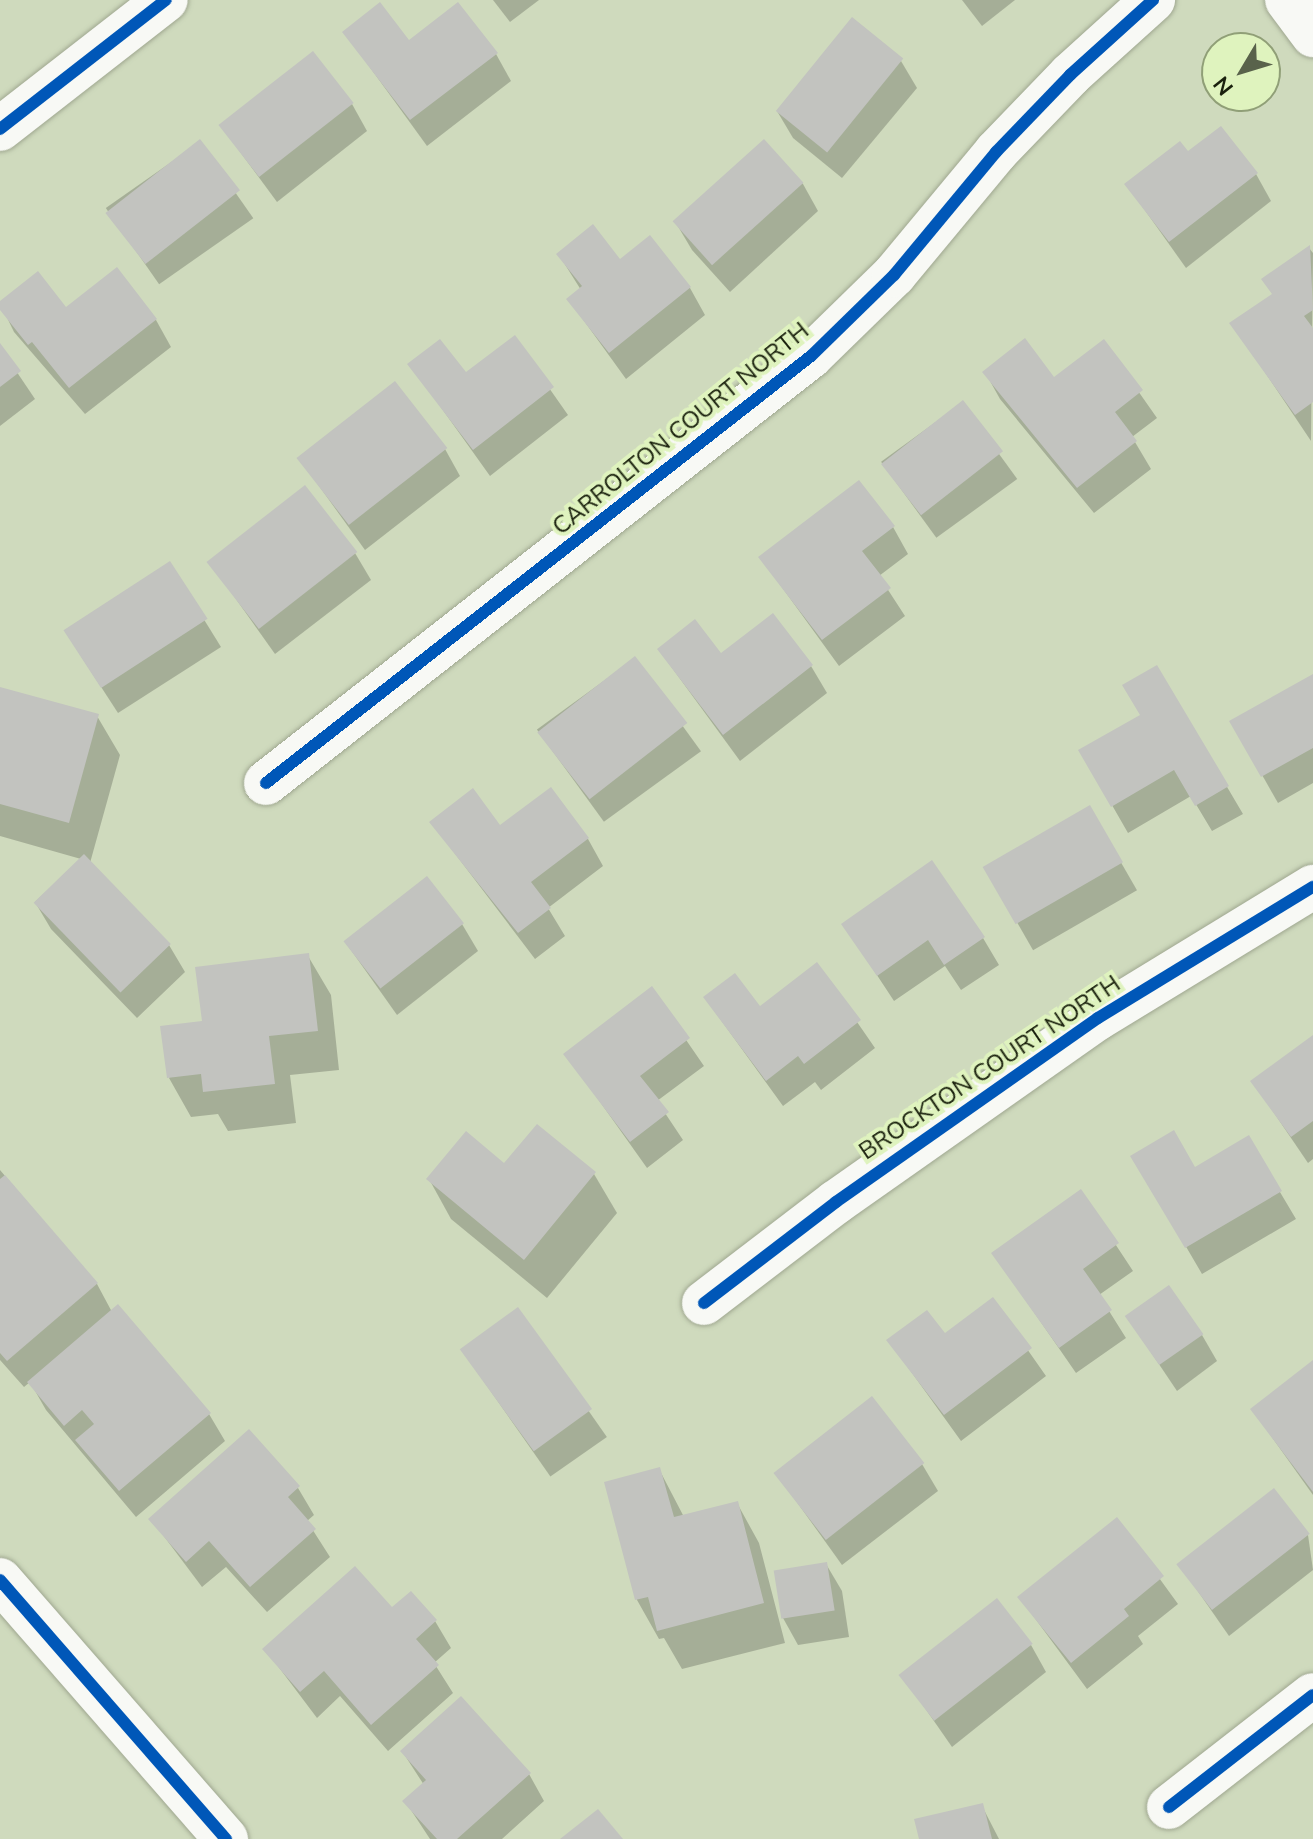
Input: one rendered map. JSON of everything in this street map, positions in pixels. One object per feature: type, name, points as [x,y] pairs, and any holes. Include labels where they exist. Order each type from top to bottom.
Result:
[{"type":"street","points":[[0,129],[166,0]]},
{"type":"street","name":"CARROLTON COURT NORTH","points":[[266,783],[811,356],[894,275],[1051,95],[1153,0]]},
{"type":"street","points":[[1287,0],[1313,35]]},
{"type":"street","name":"BROCKTON COURT NORTH","points":[[704,1303],[836,1202],[1098,1018],[1313,887]]},
{"type":"street","points":[[0,1580],[226,1839]]},
{"type":"street","points":[[1169,1807],[1313,1695]]},
{"type":"building","points":[[380,2],[409,40],[458,2],[498,53],[410,120],[342,32]]},
{"type":"building","points":[[852,17],[903,59],[827,153],[776,111]]},
{"type":"building","points":[[313,51],[354,103],[259,177],[218,125]]},
{"type":"building","points":[[1221,126],[1258,173],[1169,242],[1124,184],[1180,141],[1188,151]]},
{"type":"building","points":[[200,139],[240,190],[145,264],[105,213]]},
{"type":"building","points":[[764,139],[803,183],[712,265],[673,221]]},
{"type":"building","points":[[593,224],[620,259],[650,235],[691,287],[609,353],[566,299],[582,286],[556,254]]},
{"type":"building","points":[[1310,245],[1313,310],[1304,316],[1313,328],[1313,402],[1295,415],[1229,323],[1272,294],[1261,279]]},
{"type":"building","points":[[117,267],[157,319],[69,388],[32,342],[28,345],[0,310],[0,301],[38,271],[66,307]]},
{"type":"building","points":[[515,335],[554,387],[473,450],[407,364],[440,339],[466,372]]},
{"type":"building","points":[[1025,338],[1054,377],[1104,339],[1143,390],[1115,412],[1137,441],[1077,488],[982,372]]},
{"type":"building","points":[[0,343],[21,371],[0,387]]},
{"type":"building","points":[[395,381],[447,448],[349,525],[296,458]]},
{"type":"building","points":[[963,400],[1003,451],[921,515],[881,464]]},
{"type":"building","points":[[859,480],[895,526],[862,551],[891,588],[822,640],[758,557]]},
{"type":"building","points":[[305,485],[357,552],[259,629],[206,562]]},
{"type":"building","points":[[170,561],[208,619],[101,688],[63,630]]},
{"type":"building","points":[[773,613],[813,665],[723,735],[657,649],[695,619],[721,653]]},
{"type":"building","points":[[635,656],[687,723],[590,799],[537,732]]},
{"type":"building","points":[[1157,665],[1229,786],[1195,806],[1174,770],[1111,807],[1078,750],[1140,715],[1122,685]]},
{"type":"building","points":[[1313,674],[1313,748],[1261,777],[1229,721]]},
{"type":"building","points":[[0,687],[99,714],[69,823],[0,804]]},
{"type":"building","points":[[551,787],[589,838],[531,882],[551,908],[518,933],[429,822],[473,788],[500,825]]},
{"type":"building","points":[[1090,805],[1123,862],[1016,924],[983,867]]},
{"type":"building","points":[[84,854],[171,944],[120,993],[34,903]]},
{"type":"building","points":[[932,860],[985,937],[944,965],[928,940],[877,976],[841,924]]},
{"type":"building","points":[[427,876],[464,923],[380,989],[343,941]]},
{"type":"building","points":[[309,953],[318,1031],[269,1036],[275,1084],[203,1092],[201,1074],[167,1078],[160,1026],[202,1021],[195,967]]},
{"type":"building","points":[[817,962],[861,1020],[804,1064],[798,1056],[766,1081],[703,997],[735,973],[760,1006]]},
{"type":"building","points":[[652,986],[690,1038],[640,1076],[669,1112],[630,1142],[563,1054]]},
{"type":"building","points":[[1313,1035],[1313,1121],[1291,1137],[1250,1081]]},
{"type":"building","points":[[537,1124],[596,1172],[524,1260],[426,1179],[466,1131],[504,1163]]},
{"type":"building","points":[[1174,1130],[1195,1167],[1249,1135],[1282,1191],[1185,1248],[1130,1156]]},
{"type":"building","points":[[5,1175],[98,1283],[7,1361],[0,1353],[0,1179]]},
{"type":"building","points":[[1081,1189],[1119,1243],[1083,1269],[1112,1310],[1059,1348],[991,1253]]},
{"type":"building","points":[[1169,1285],[1203,1334],[1159,1365],[1125,1316]]},
{"type":"building","points":[[993,1297],[1032,1348],[944,1415],[886,1340],[927,1310],[945,1333]]},
{"type":"building","points":[[118,1304],[211,1413],[119,1491],[75,1440],[94,1424],[82,1410],[64,1426],[27,1382]]},
{"type":"building","points":[[518,1307],[592,1409],[534,1451],[460,1349]]},
{"type":"building","points":[[1313,1360],[1313,1492],[1250,1409]]},
{"type":"building","points":[[872,1396],[924,1463],[826,1540],[773,1473]]},
{"type":"building","points":[[249,1429],[300,1486],[288,1497],[316,1529],[250,1587],[209,1541],[186,1562],[148,1519]]},
{"type":"building","points":[[660,1467],[674,1517],[738,1501],[764,1603],[657,1631],[648,1597],[635,1600],[604,1482]]},
{"type":"building","points":[[1274,1488],[1310,1534],[1212,1610],[1176,1564]]},
{"type":"building","points":[[1117,1517],[1164,1576],[1124,1609],[1129,1616],[1071,1663],[1017,1597]]},
{"type":"building","points":[[827,1562],[835,1610],[781,1619],[774,1570]]},
{"type":"building","points":[[355,1566],[392,1607],[411,1591],[437,1620],[416,1639],[439,1665],[371,1725],[324,1671],[300,1692],[262,1649]]},
{"type":"building","points":[[997,1598],[1033,1644],[934,1721],[898,1675]]},
{"type":"building","points":[[461,1696],[531,1773],[457,1839],[437,1839],[402,1801],[426,1780],[400,1751]]},
{"type":"building","points":[[983,1803],[992,1839],[919,1839],[914,1819]]},
{"type":"building","points":[[598,1809],[623,1839],[560,1839]]},
{"type":"cycle path","points":[[0,129],[166,0]]},
{"type":"cycle path","points":[[266,783],[811,356],[894,275],[996,152],[1070,75],[1153,0]]},
{"type":"cycle path","points":[[704,1303],[836,1202],[1098,1018],[1313,887]]},
{"type":"cycle path","points":[[0,1580],[226,1839]]},
{"type":"cycle path","points":[[1169,1807],[1313,1695]]}]
